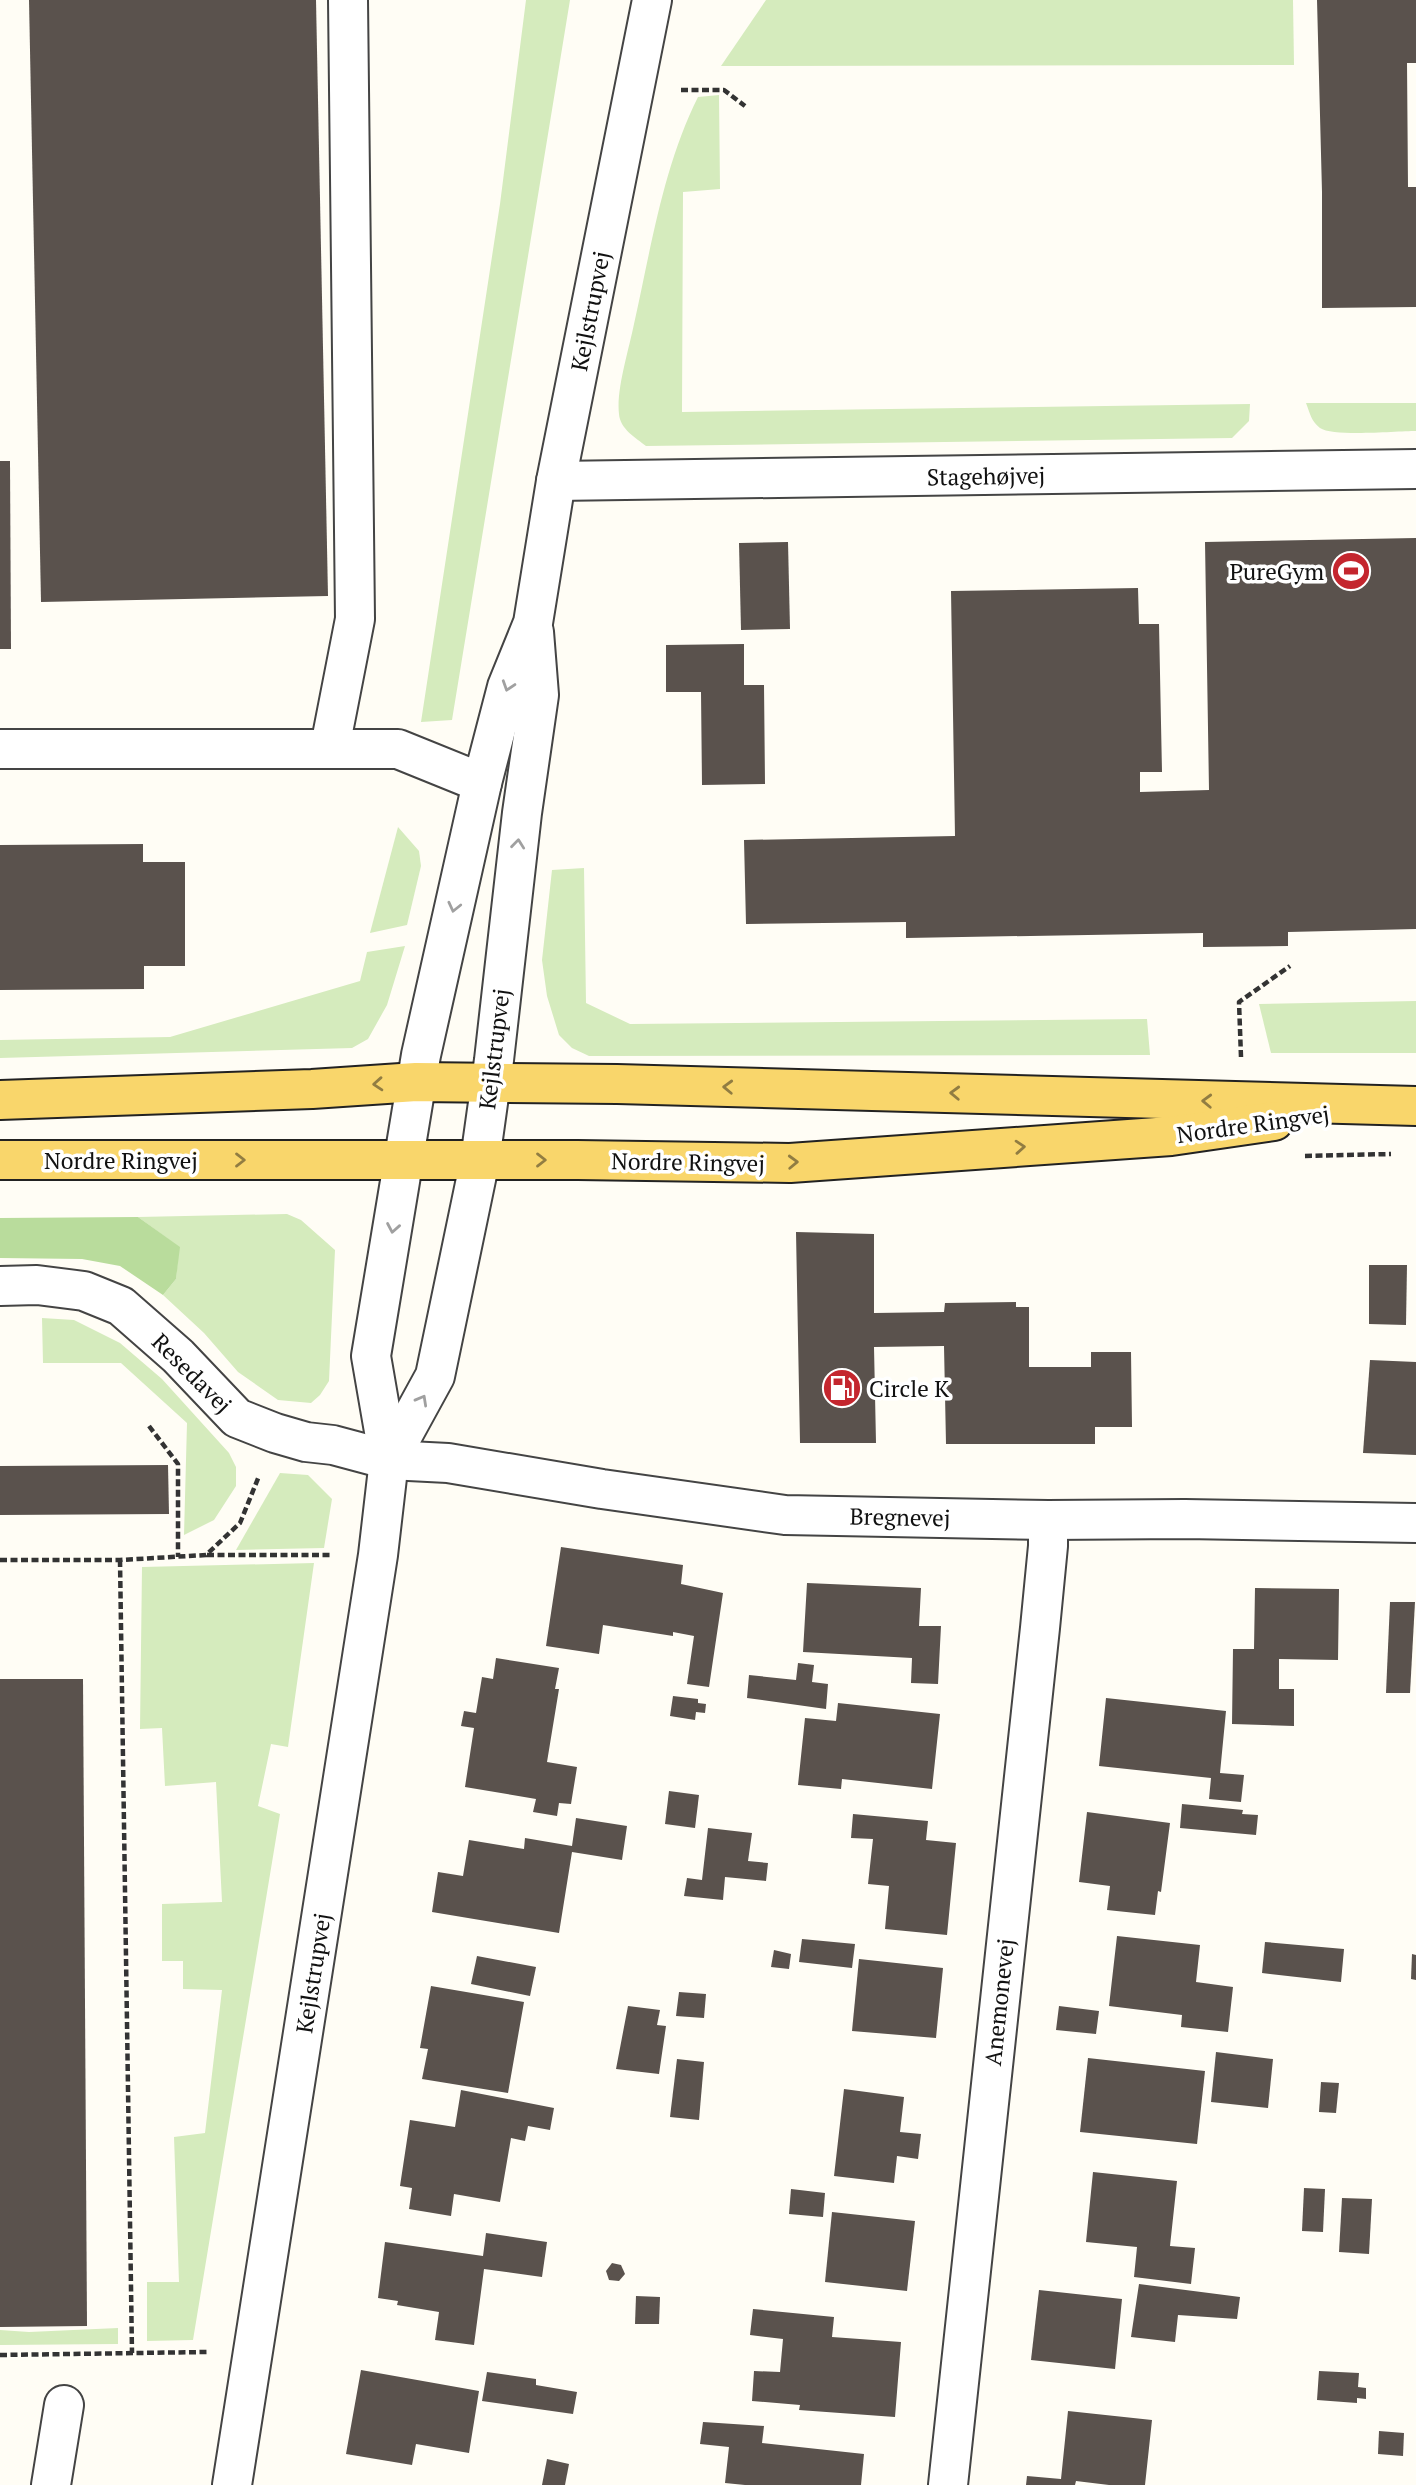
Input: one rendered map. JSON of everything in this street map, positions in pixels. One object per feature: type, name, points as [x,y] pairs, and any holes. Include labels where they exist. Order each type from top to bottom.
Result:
[{"type":"main road","name":"Nordre Ringvej","points":[[0,1100],[312,1089],[416,1082],[491,1082],[1416,1106]]},
{"type":"main road","name":"Nordre Ringvej","points":[[0,1160],[790,1163],[1171,1136],[1373,1106]]},
{"type":"street","points":[[330,747],[355,619],[348,0]]},
{"type":"street","name":"Kejlstrupvej","points":[[232,2485],[378,1555],[389,1460],[371,1356],[416,1082],[482,783],[507,687],[533,623],[556,481],[652,0]]},
{"type":"street","name":"Stagehøjvej","points":[[556,481],[1416,469]]},
{"type":"street","name":"Kejlstrupvej","points":[[389,1460],[435,1376],[480,1160],[539,695],[533,623]]},
{"type":"street","points":[[0,749],[398,749],[482,783]]},
{"type":"street","name":"Resedavej","points":[[0,1286],[37,1285],[84,1291],[121,1306],[178,1356],[237,1418],[306,1442],[333,1445],[389,1460]]},
{"type":"street","name":"Bregnevej","points":[[389,1460],[448,1463],[785,1516],[1416,1524]]},
{"type":"street","name":"Anemonevej","points":[[948,2485],[1040,1628],[1048,1520]]},
{"type":"street","points":[[51,2485],[64,2405]]},
{"type":"path","points":[[634,90],[724,90],[745,106]]},
{"type":"path","points":[[1241,1058],[1239,1002],[1290,966]]},
{"type":"path","points":[[149,1426],[178,1464],[178,1557]]},
{"type":"path","points":[[206,1555],[240,1523],[275,1433]]},
{"type":"path","points":[[0,1560],[120,1560],[206,1555],[378,1555]]},
{"type":"path","points":[[120,1560],[132,2353]]},
{"type":"path","points":[[0,2355],[253,2351]]},
{"type":"green space","points":[[526,0],[570,0],[452,720],[421,722],[500,204]]},
{"type":"green space","points":[[766,0],[1293,0],[1294,65],[721,66]]},
{"type":"green space","points":[[719,95],[720,189],[683,192],[682,412],[1250,404],[1249,421],[1232,438],[646,446],[622,424],[619,393],[659,208],[676,151],[698,97]]},
{"type":"green space","points":[[1306,403],[1416,403],[1416,431],[1327,431],[1315,423]]},
{"type":"green space","points":[[398,827],[419,851],[421,866],[407,925],[370,933]]},
{"type":"green space","points":[[584,868],[586,1003],[630,1024],[1147,1019],[1150,1055],[589,1056],[572,1048],[559,1035],[547,996],[542,960],[552,870]]},
{"type":"green space","points":[[405,946],[387,1005],[368,1039],[352,1048],[0,1058],[0,1040],[170,1037],[360,981],[367,952]]},
{"type":"green space","points":[[1416,1001],[1416,1053],[1271,1053],[1259,1004]]},
{"type":"green space","points":[[287,1214],[301,1220],[335,1250],[329,1381],[311,1403],[278,1400],[238,1372],[204,1333],[163,1295],[176,1279],[179,1247],[138,1217]]},
{"type":"green space","points":[[138,1217],[180,1247],[176,1279],[163,1295],[120,1266],[82,1259],[0,1258],[0,1218]]},
{"type":"green space","points":[[42,1318],[74,1320],[120,1343],[162,1379],[229,1453],[236,1467],[236,1486],[214,1520],[184,1535],[187,1423],[121,1363],[43,1363]]},
{"type":"green space","points":[[280,1473],[308,1475],[332,1499],[324,1548],[236,1550]]},
{"type":"green space","points":[[314,1563],[288,1747],[271,1744],[258,1806],[280,1814],[193,2340],[147,2341],[147,2282],[179,2282],[174,2137],[205,2133],[222,1990],[183,1989],[183,1961],[162,1961],[162,1904],[222,1902],[216,1782],[165,1786],[162,1728],[140,1729],[142,1567]]},
{"type":"green space","points":[[118,2328],[118,2344],[0,2345],[0,2330],[29,2332]]},
{"type":"building","points":[[29,0],[316,0],[328,596],[41,602]]},
{"type":"building","points":[[1317,0],[1416,0],[1416,63],[1407,63],[1408,187],[1416,187],[1416,307],[1322,308]]},
{"type":"building","points":[[0,461],[10,461],[11,649],[0,649]]},
{"type":"building","points":[[1416,538],[1416,929],[1288,932],[1288,946],[1203,947],[1203,933],[906,938],[906,922],[746,924],[744,840],[955,836],[951,591],[1138,588],[1139,624],[1159,624],[1162,772],[1140,772],[1140,792],[1209,790],[1205,542]]},
{"type":"building","points":[[788,542],[790,629],[741,630],[739,543]]},
{"type":"building","points":[[744,644],[744,685],[764,685],[765,784],[702,785],[701,692],[666,692],[666,645]]},
{"type":"building","points":[[143,844],[143,862],[185,862],[185,966],[144,966],[144,989],[0,990],[0,845]]},
{"type":"building","points":[[796,1232],[874,1234],[874,1313],[944,1312],[945,1303],[1016,1302],[1016,1307],[1029,1307],[1029,1367],[1091,1367],[1091,1352],[1131,1352],[1132,1427],[1095,1427],[1095,1444],[946,1444],[944,1346],[874,1347],[876,1443],[800,1443]]},
{"type":"building","points":[[1369,1265],[1407,1265],[1406,1325],[1369,1324]]},
{"type":"building","points":[[1370,1360],[1416,1362],[1416,1455],[1363,1453]]},
{"type":"building","points":[[168,1465],[169,1514],[0,1515],[0,1466]]},
{"type":"building","points":[[561,1547],[683,1565],[681,1584],[723,1593],[709,1687],[687,1684],[694,1636],[673,1632],[673,1636],[603,1625],[599,1654],[546,1646]]},
{"type":"building","points":[[807,1583],[921,1588],[919,1626],[941,1626],[938,1684],[911,1683],[912,1658],[803,1652]]},
{"type":"building","points":[[1255,1588],[1339,1589],[1338,1660],[1279,1659],[1279,1689],[1294,1689],[1294,1726],[1232,1724],[1233,1649],[1254,1649]]},
{"type":"building","points":[[1390,1602],[1415,1602],[1410,1693],[1386,1693]]},
{"type":"building","points":[[496,1658],[559,1668],[555,1689],[559,1689],[547,1762],[577,1767],[571,1804],[559,1803],[557,1816],[533,1812],[536,1799],[465,1787],[474,1728],[461,1726],[464,1711],[476,1713],[482,1677],[493,1679]]},
{"type":"building","points":[[798,1663],[814,1665],[812,1682],[828,1684],[826,1709],[747,1698],[749,1675],[796,1680]]},
{"type":"building","points":[[0,1679],[83,1679],[87,2326],[0,2327]]},
{"type":"building","points":[[673,1696],[698,1699],[698,1703],[706,1704],[705,1713],[696,1712],[695,1720],[670,1716]]},
{"type":"building","points":[[1106,1698],[1226,1711],[1220,1773],[1244,1775],[1241,1802],[1209,1799],[1211,1778],[1099,1766]]},
{"type":"building","points":[[838,1703],[940,1714],[932,1789],[842,1779],[841,1789],[798,1785],[805,1718],[836,1721]]},
{"type":"building","points":[[669,1791],[699,1795],[695,1828],[665,1824]]},
{"type":"building","points":[[1182,1804],[1243,1810],[1242,1814],[1258,1815],[1256,1835],[1180,1828]]},
{"type":"building","points":[[1087,1812],[1170,1823],[1161,1892],[1158,1891],[1155,1915],[1107,1910],[1110,1886],[1079,1882]]},
{"type":"building","points":[[853,1814],[928,1821],[926,1840],[956,1843],[947,1935],[885,1929],[889,1886],[868,1884],[873,1839],[851,1838]]},
{"type":"building","points":[[576,1818],[627,1826],[622,1860],[572,1852],[559,1933],[432,1912],[438,1872],[463,1876],[469,1840],[524,1849],[525,1838],[572,1846]]},
{"type":"building","points":[[708,1828],[752,1833],[748,1861],[768,1863],[766,1881],[725,1877],[723,1900],[684,1896],[687,1878],[702,1880]]},
{"type":"building","points":[[1117,1936],[1200,1945],[1196,1982],[1233,1987],[1228,2032],[1181,2027],[1182,2015],[1109,2006]]},
{"type":"building","points":[[802,1939],[855,1944],[852,1968],[799,1962]]},
{"type":"building","points":[[1265,1942],[1344,1949],[1341,1982],[1262,1973]]},
{"type":"building","points":[[774,1950],[791,1954],[789,1969],[771,1967]]},
{"type":"building","points":[[1412,1954],[1416,1955],[1416,1980],[1411,1979]]},
{"type":"building","points":[[477,1956],[536,1967],[530,1996],[471,1984]]},
{"type":"building","points":[[859,1959],[943,1968],[936,2038],[852,2031]]},
{"type":"building","points":[[431,1986],[524,2002],[508,2093],[422,2079],[428,2049],[420,2048]]},
{"type":"building","points":[[679,1992],[706,1994],[704,2018],[676,2016]]},
{"type":"building","points":[[628,2006],[660,2010],[657,2025],[666,2026],[659,2074],[616,2069]]},
{"type":"building","points":[[1059,2006],[1099,2011],[1096,2034],[1056,2030]]},
{"type":"building","points":[[1216,2052],[1273,2059],[1268,2108],[1211,2102]]},
{"type":"building","points":[[1088,2058],[1205,2071],[1197,2144],[1080,2132]]},
{"type":"building","points":[[677,2059],[704,2062],[699,2120],[670,2117]]},
{"type":"building","points":[[1321,2082],[1339,2083],[1336,2113],[1319,2112]]},
{"type":"building","points":[[844,2089],[904,2097],[900,2132],[921,2134],[918,2159],[897,2156],[894,2183],[834,2176]]},
{"type":"building","points":[[461,2090],[554,2108],[550,2130],[528,2126],[525,2141],[511,2138],[500,2202],[454,2194],[451,2216],[409,2209],[412,2188],[400,2186],[410,2120],[455,2127]]},
{"type":"building","points":[[1093,2172],[1177,2181],[1170,2246],[1195,2248],[1191,2284],[1134,2277],[1137,2247],[1086,2242]]},
{"type":"building","points":[[1304,2188],[1325,2189],[1323,2232],[1302,2231]]},
{"type":"building","points":[[791,2189],[825,2193],[823,2217],[789,2214]]},
{"type":"building","points":[[1342,2198],[1372,2199],[1369,2254],[1339,2252]]},
{"type":"building","points":[[832,2212],[915,2221],[907,2291],[825,2282]]},
{"type":"building","points":[[486,2233],[547,2242],[542,2277],[484,2269],[474,2345],[435,2340],[439,2312],[397,2305],[398,2301],[378,2298],[385,2242],[483,2256]]},
{"type":"building","points":[[612,2263],[621,2265],[625,2274],[619,2281],[609,2280],[606,2271]]},
{"type":"building","points":[[1139,2284],[1240,2297],[1237,2319],[1178,2315],[1175,2342],[1131,2337]]},
{"type":"building","points":[[1039,2290],[1122,2299],[1115,2369],[1031,2360]]},
{"type":"building","points":[[636,2296],[660,2297],[659,2324],[635,2324]]},
{"type":"building","points":[[753,2309],[834,2317],[832,2337],[901,2342],[895,2417],[799,2410],[800,2405],[752,2401],[754,2371],[780,2372],[783,2339],[750,2335]]},
{"type":"building","points":[[361,2370],[479,2391],[469,2453],[416,2444],[412,2465],[346,2454]]},
{"type":"building","points":[[1319,2371],[1359,2373],[1358,2387],[1366,2388],[1366,2399],[1357,2398],[1357,2403],[1317,2400]]},
{"type":"building","points":[[487,2372],[536,2379],[536,2385],[577,2392],[573,2414],[482,2401]]},
{"type":"building","points":[[1068,2411],[1152,2420],[1145,2485],[1076,2481],[1075,2485],[1026,2485],[1027,2476],[1061,2479]]},
{"type":"building","points":[[703,2422],[764,2426],[762,2443],[864,2454],[861,2485],[725,2483],[729,2447],[700,2444]]},
{"type":"building","points":[[1379,2431],[1404,2433],[1403,2456],[1378,2454]]},
{"type":"building","points":[[547,2459],[569,2464],[565,2485],[542,2485]]},
{"type":"place","name":"PureGym","points":[[1351,571]]},
{"type":"place","name":"Circle K","points":[[842,1388]]}]
